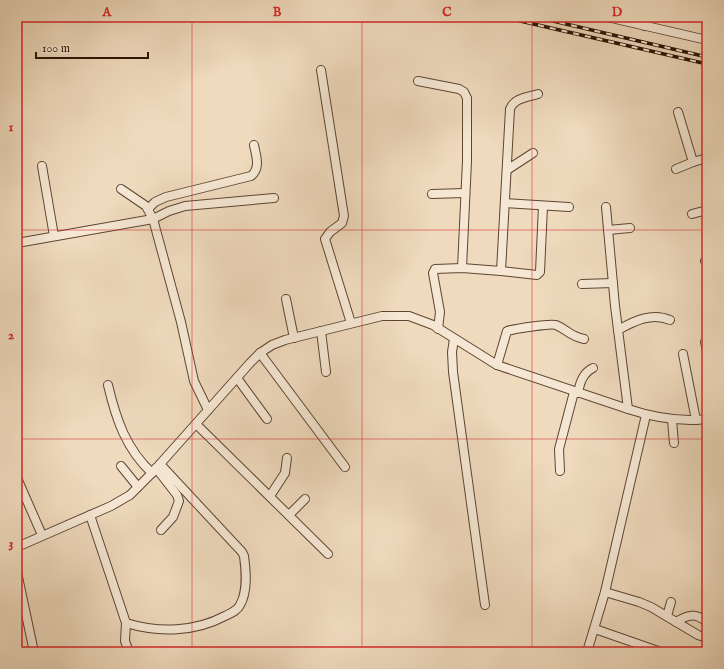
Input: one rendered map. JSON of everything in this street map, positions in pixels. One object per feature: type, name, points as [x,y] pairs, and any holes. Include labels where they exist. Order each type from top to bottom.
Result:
[{"type":"street","points":[[607,17],[707,40]]},
{"type":"street","points":[[645,26],[647,17]]},
{"type":"street","points":[[321,70],[344,216],[342,223],[330,232],[325,239],[351,323]]},
{"type":"street","points":[[418,81],[459,89],[464,92],[467,98],[462,268]]},
{"type":"street","points":[[501,271],[512,104],[538,94]]},
{"type":"street","points":[[678,112],[693,162]]},
{"type":"street","points":[[148,209],[155,202],[166,197],[251,176],[258,167],[254,145]]},
{"type":"street","points":[[507,170],[533,153]]},
{"type":"street","points":[[676,169],[707,158]]},
{"type":"street","points":[[42,166],[54,236]]},
{"type":"street","points":[[121,189],[148,209],[153,219],[194,380],[208,410]]},
{"type":"street","points":[[432,194],[465,193]]},
{"type":"street","points":[[17,243],[153,219],[169,211],[185,206],[274,198]]},
{"type":"street","points":[[505,203],[569,207]]},
{"type":"street","points":[[438,329],[440,312],[433,273],[436,269],[440,267],[462,268],[537,275],[540,272],[544,206]]},
{"type":"street","points":[[606,207],[618,330],[628,409]]},
{"type":"street","points":[[692,214],[707,210]]},
{"type":"street","points":[[608,230],[630,228]]},
{"type":"street","points":[[582,284],[613,283]]},
{"type":"street","points":[[286,299],[294,338]]},
{"type":"street","points":[[17,547],[120,502],[156,469],[260,353],[272,345],[351,323],[395,315],[409,316],[438,329],[497,365],[646,415],[672,420],[707,419]]},
{"type":"street","points":[[618,330],[636,320],[657,316],[670,320]]},
{"type":"street","points":[[497,365],[507,331],[546,324],[555,324],[574,337],[584,339]]},
{"type":"street","points":[[321,331],[326,372]]},
{"type":"street","points":[[454,339],[452,352],[453,372],[485,605]]},
{"type":"street","points":[[260,353],[345,467]]},
{"type":"street","points":[[683,354],[696,420]]},
{"type":"street","points":[[560,471],[559,449],[576,392],[583,376],[587,371],[593,368]]},
{"type":"street","points":[[237,378],[267,419]]},
{"type":"street","points":[[108,385],[120,427],[134,453],[156,469],[242,552],[244,556],[245,586],[242,601],[235,611],[215,621],[200,626],[163,630],[141,628],[126,623]]},
{"type":"street","points":[[587,652],[605,592],[646,415]]},
{"type":"street","points":[[672,420],[674,444]]},
{"type":"street","points":[[196,424],[328,554]]},
{"type":"street","points":[[270,496],[285,473],[288,458]]},
{"type":"street","points":[[121,466],[138,487]]},
{"type":"street","points":[[156,469],[180,501],[173,517],[161,530]]},
{"type":"street","points":[[17,478],[19,490],[42,535]]},
{"type":"street","points":[[289,516],[305,499]]},
{"type":"street","points":[[90,515],[126,623],[125,641],[128,652]]},
{"type":"street","points":[[17,572],[34,652]]},
{"type":"street","points":[[605,592],[639,602],[698,635],[707,638]]},
{"type":"street","points":[[666,616],[671,602]]},
{"type":"street","points":[[676,622],[690,614],[695,614],[707,622]]},
{"type":"street","points":[[595,629],[661,652]]},
{"type":"railway","points":[[503,17],[707,64]]},
{"type":"railway","points":[[536,17],[707,57]]}]
